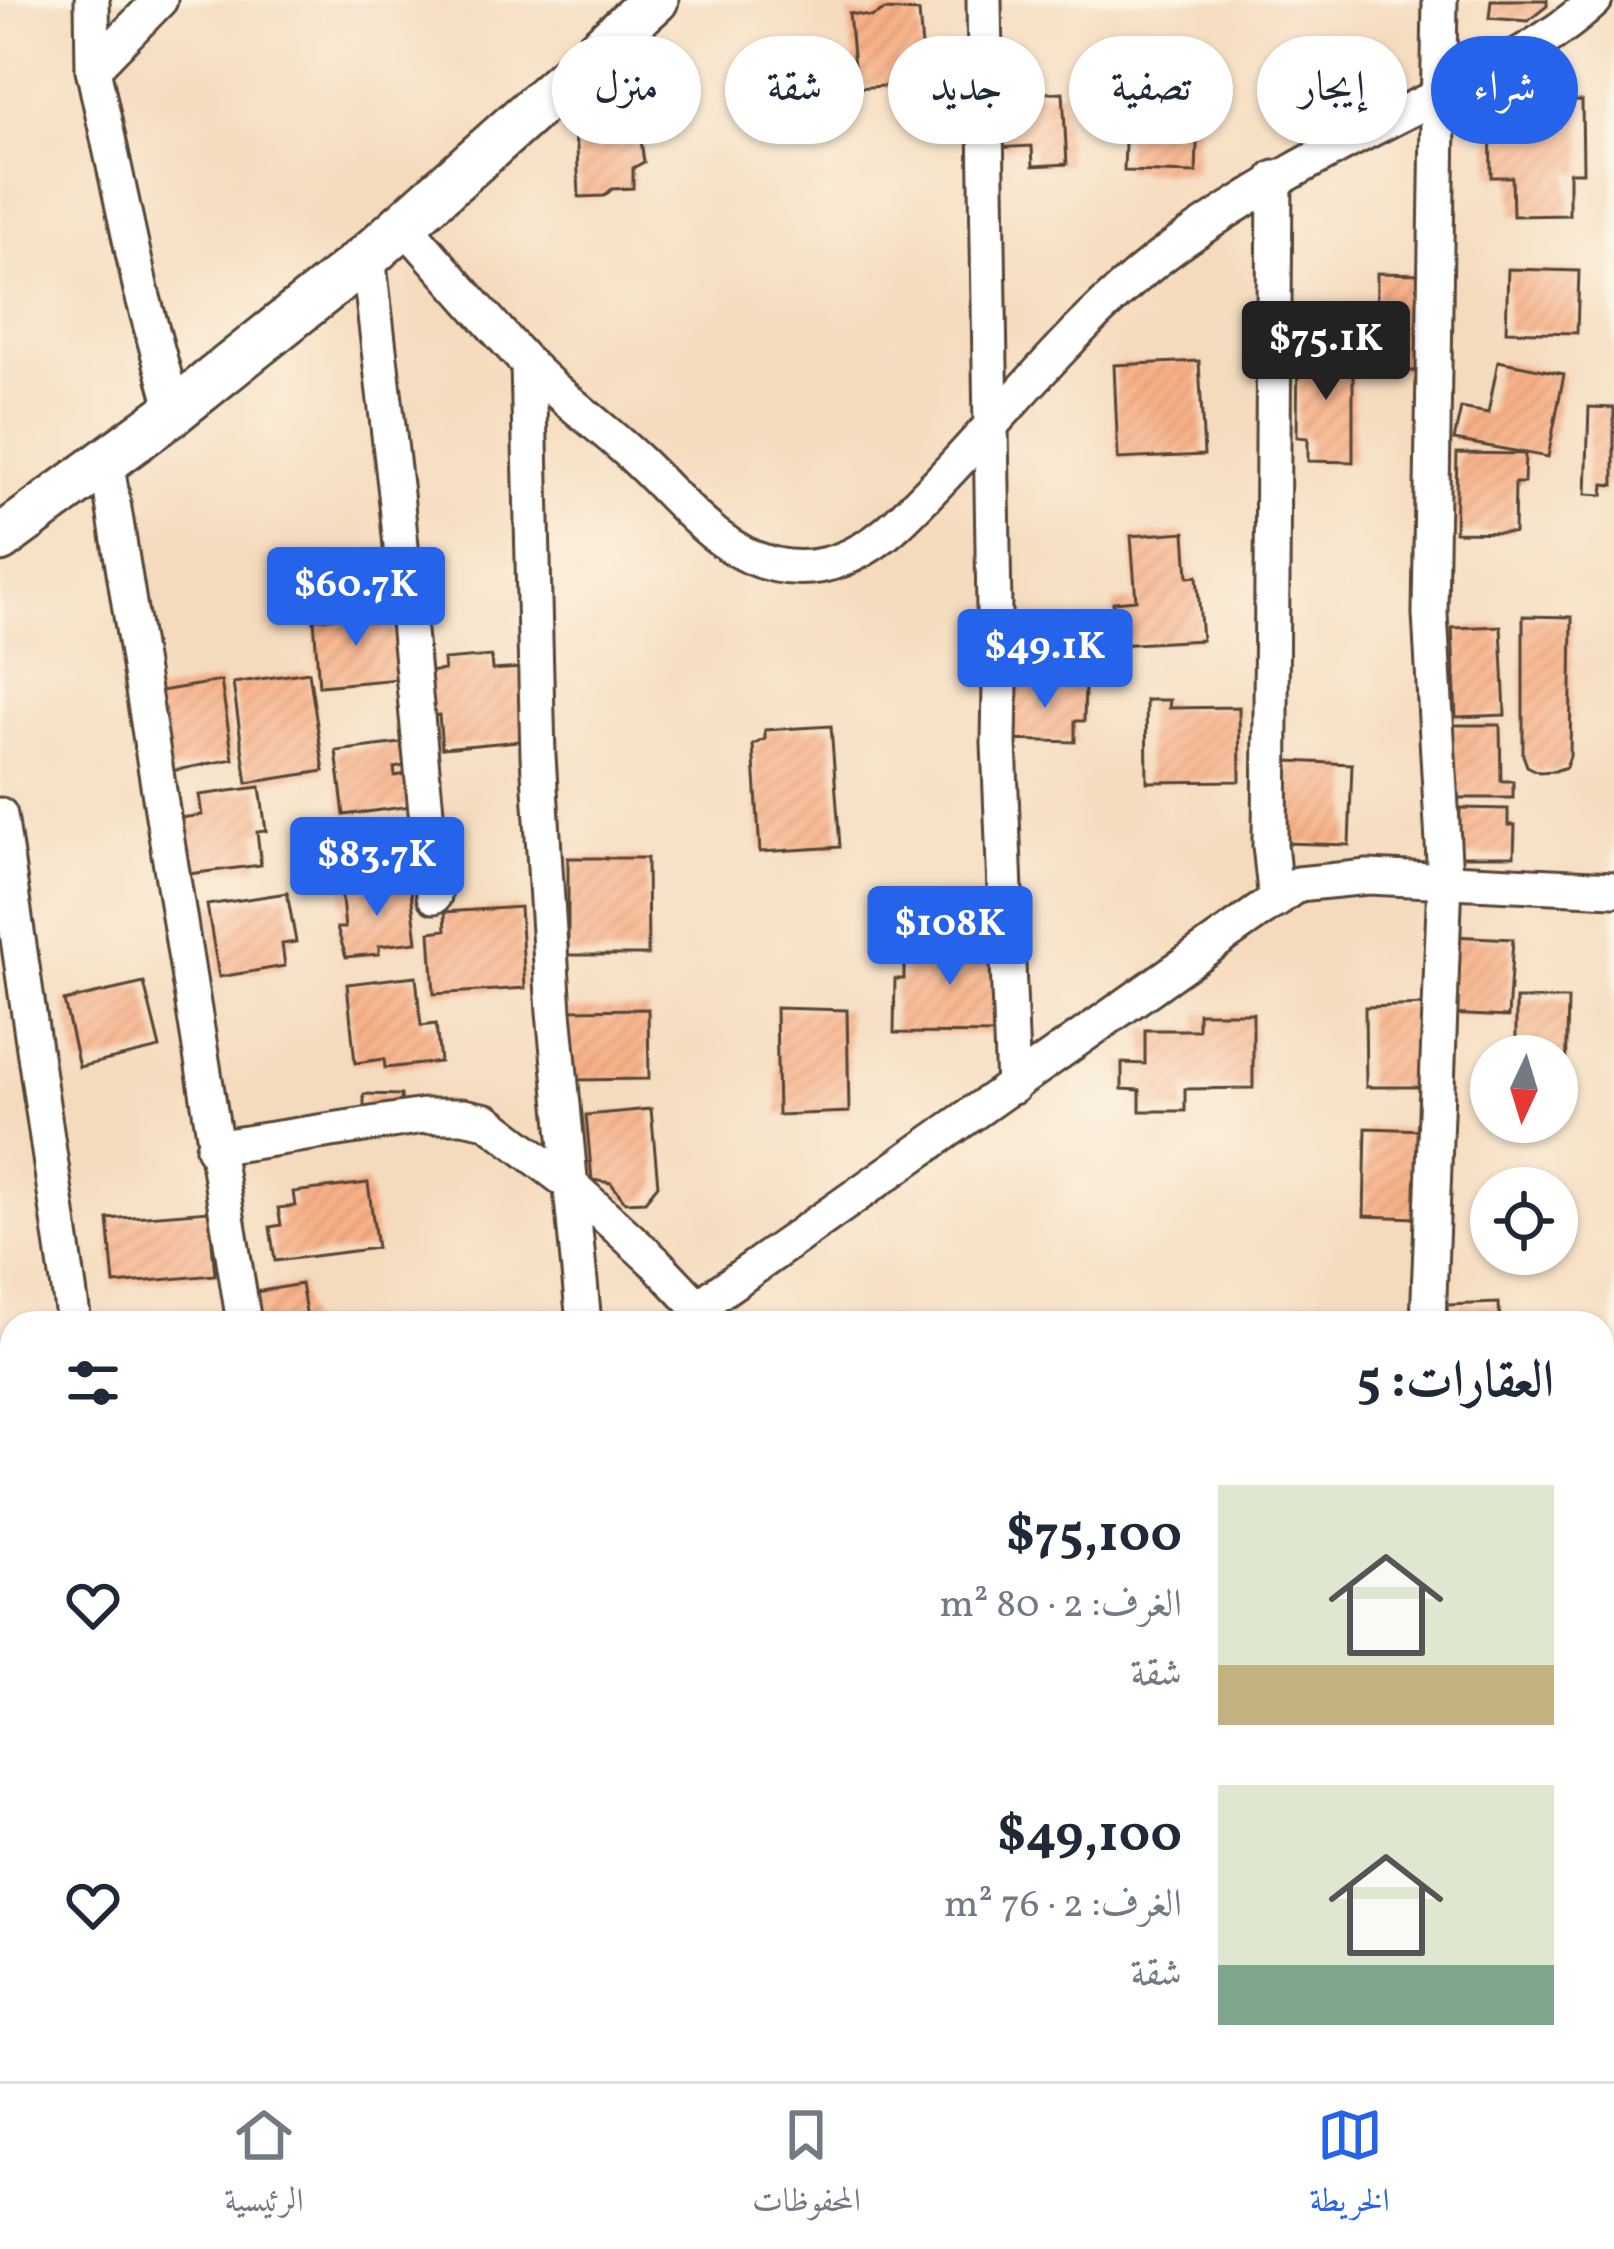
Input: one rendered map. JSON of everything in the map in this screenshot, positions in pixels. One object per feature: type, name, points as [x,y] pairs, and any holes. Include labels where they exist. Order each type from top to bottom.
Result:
[{"type":"street","points":[[92,0],[94,69],[141,290],[174,411]]},
{"type":"street","points":[[94,69],[160,0]]},
{"type":"street","points":[[0,539],[174,411],[405,226],[655,0]]},
{"type":"street","points":[[984,0],[994,671],[1000,683],[1013,1087]]},
{"type":"street","points":[[1439,0],[1439,36]]},
{"type":"street","points":[[1547,36],[1595,0]]},
{"type":"street","points":[[405,226],[528,364],[722,542],[778,566],[818,569],[853,556],[896,526],[1061,348],[1171,249],[1275,178],[1431,99]]},
{"type":"street","points":[[1428,1311],[1445,878],[1430,614],[1438,144]]},
{"type":"street","points":[[1275,178],[1270,845],[1276,901]]},
{"type":"street","points":[[368,256],[434,896]]},
{"type":"street","points":[[528,364],[538,756],[554,1012],[583,1311]]},
{"type":"street","points":[[106,459],[242,1311]]},
{"type":"street","points":[[0,815],[72,1311]]},
{"type":"street","points":[[711,1311],[1013,1087],[1298,884],[1324,879],[1445,878],[1614,889]]},
{"type":"street","points":[[213,1148],[424,1116],[488,1121],[570,1184],[702,1311]]},
{"type":"building","points":[[1491,0],[1547,0],[1547,6],[1528,21],[1489,18]]},
{"type":"building","points":[[885,10],[919,12],[921,36],[888,36],[888,86],[864,87],[864,36],[851,36],[849,13],[871,17]]},
{"type":"building","points":[[1063,92],[1067,164],[1033,166],[1032,146],[994,148],[994,144],[1045,144],[1045,93]]},
{"type":"building","points":[[1578,101],[1582,101],[1583,172],[1569,172],[1569,215],[1513,216],[1512,177],[1491,177],[1491,144],[1578,144]]},
{"type":"building","points":[[641,144],[644,162],[633,168],[633,188],[579,197],[577,147]]},
{"type":"building","points":[[1125,144],[1197,144],[1196,173],[1124,171]]},
{"type":"building","points":[[1508,269],[1579,271],[1577,333],[1506,331]]},
{"type":"building","points":[[1377,273],[1425,274],[1423,371],[1376,371]]},
{"type":"building","points":[[1298,349],[1353,349],[1353,462],[1308,461],[1308,438],[1297,437]]},
{"type":"building","points":[[1199,361],[1204,455],[1118,459],[1114,365]]},
{"type":"building","points":[[1498,361],[1564,374],[1548,457],[1454,440],[1461,408],[1488,413]]},
{"type":"building","points":[[1589,407],[1614,408],[1614,485],[1604,484],[1603,495],[1586,494]]},
{"type":"building","points":[[1457,453],[1525,454],[1524,483],[1515,483],[1514,533],[1455,532]]},
{"type":"building","points":[[1185,532],[1188,577],[1197,576],[1202,640],[1116,645],[1113,602],[1136,600],[1131,536]]},
{"type":"building","points":[[393,613],[399,679],[319,686],[314,619]]},
{"type":"building","points":[[1523,616],[1572,617],[1570,756],[1566,767],[1555,771],[1539,772],[1527,766],[1523,755]]},
{"type":"building","points":[[1501,626],[1505,715],[1456,717],[1452,628]]},
{"type":"building","points":[[491,656],[492,670],[523,668],[530,740],[442,748],[439,715],[424,717],[427,672],[444,670],[443,660]]},
{"type":"building","points":[[309,672],[324,771],[247,783],[233,683]]},
{"type":"building","points":[[221,681],[233,759],[156,774],[143,694]]},
{"type":"building","points":[[1009,681],[1085,683],[1084,721],[1075,721],[1075,742],[1008,740]]},
{"type":"building","points":[[1146,700],[1170,700],[1169,708],[1239,707],[1240,781],[1147,782]]},
{"type":"building","points":[[1453,725],[1500,725],[1501,781],[1513,781],[1513,798],[1453,798]]},
{"type":"building","points":[[831,726],[840,847],[760,852],[753,745],[765,739],[765,730]]},
{"type":"building","points":[[401,743],[404,766],[394,768],[395,776],[406,774],[411,806],[344,815],[336,751]]},
{"type":"building","points":[[1288,761],[1352,764],[1349,845],[1285,843]]},
{"type":"building","points":[[260,787],[266,831],[257,832],[261,865],[180,875],[173,819],[202,815],[199,795]]},
{"type":"building","points":[[1460,808],[1508,809],[1508,825],[1515,825],[1514,856],[1459,856]]},
{"type":"building","points":[[568,858],[647,858],[648,955],[568,955]]},
{"type":"building","points":[[410,883],[417,942],[379,946],[379,954],[346,957],[337,928],[345,928],[341,890]]},
{"type":"building","points":[[287,893],[296,942],[282,944],[285,966],[219,977],[207,905]]},
{"type":"building","points":[[520,907],[525,988],[434,994],[430,932],[446,930],[445,912]]},
{"type":"building","points":[[1452,936],[1513,939],[1508,1017],[1448,1014]]},
{"type":"building","points":[[904,939],[996,940],[1006,1034],[894,1033],[895,979],[904,979]]},
{"type":"building","points":[[416,976],[421,1026],[436,1024],[440,1062],[385,1068],[384,1059],[355,1063],[347,984]]},
{"type":"building","points":[[144,983],[160,1048],[79,1067],[64,1001]]},
{"type":"building","points":[[1516,999],[1568,999],[1567,1035],[1516,1035]]},
{"type":"building","points":[[1428,1005],[1430,1087],[1366,1087],[1365,1007]]},
{"type":"building","points":[[776,1008],[847,1010],[849,1112],[778,1115]]},
{"type":"building","points":[[648,1009],[649,1079],[573,1080],[567,1010]]},
{"type":"building","points":[[1198,1013],[1253,1013],[1253,1088],[1185,1089],[1185,1111],[1140,1111],[1140,1090],[1122,1089],[1122,1063],[1145,1064],[1145,1030],[1198,1030]]},
{"type":"building","points":[[364,1094],[401,1095],[402,1120],[364,1120]]},
{"type":"building","points":[[651,1109],[658,1185],[645,1201],[625,1202],[611,1183],[592,1180],[586,1115]]},
{"type":"building","points":[[1366,1128],[1425,1130],[1417,1218],[1364,1216]]},
{"type":"building","points":[[368,1183],[377,1248],[275,1261],[270,1227],[281,1225],[278,1208],[295,1206],[293,1192]]},
{"type":"building","points":[[209,1211],[215,1275],[114,1284],[108,1219]]},
{"type":"building","points":[[301,1284],[306,1311],[242,1311],[239,1295]]},
{"type":"building","points":[[1499,1303],[1499,1311],[1447,1311],[1447,1305]]}]
